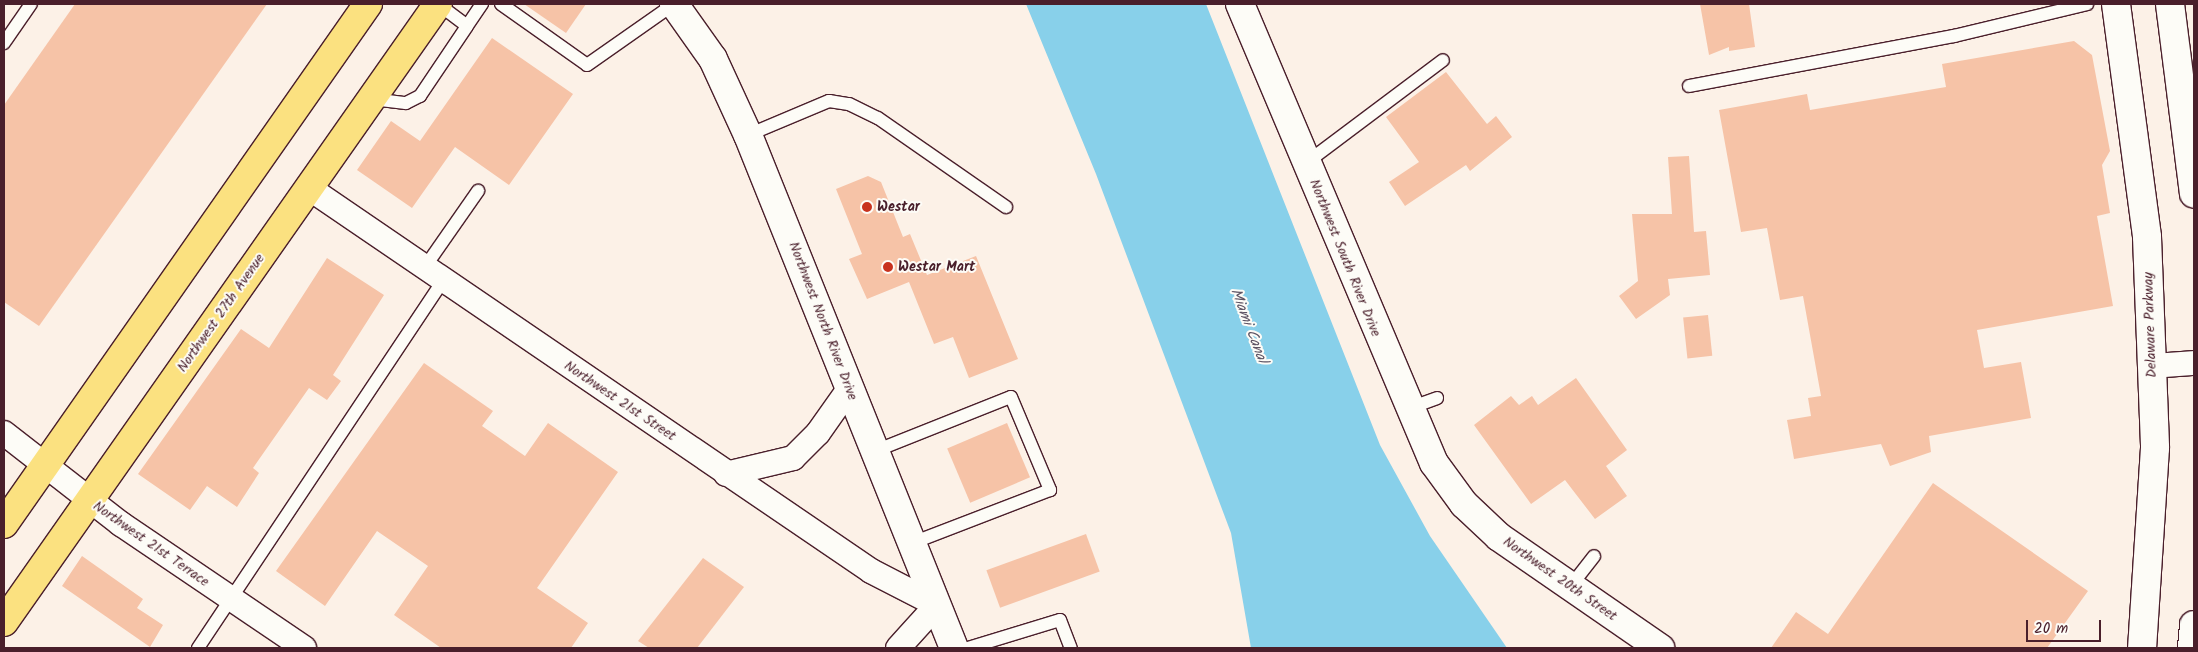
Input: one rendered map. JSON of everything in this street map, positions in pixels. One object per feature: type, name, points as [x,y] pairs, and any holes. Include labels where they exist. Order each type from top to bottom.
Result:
[{"type":"highway","points":[[4,524],[368,4]]},
{"type":"highway","name":"Northwest 27th Avenue","points":[[4,622],[438,4]]},
{"type":"street","name":"Northwest North River Drive","points":[[674,4],[713,59],[748,135],[954,648]]},
{"type":"street","name":"Northwest South River Drive","points":[[1240,4],[1407,409],[1434,463],[1464,504]]},
{"type":"street","name":"Delaware Parkway","points":[[2116,4],[2147,237],[2152,366],[2152,540],[2142,648]]},
{"type":"street","points":[[2170,4],[2194,193]]},
{"type":"street","name":"Northwest 21st Street","points":[[309,188],[726,474],[871,571],[937,605]]},
{"type":"street","points":[[2152,366],[2194,363]]},
{"type":"street","points":[[726,474],[792,458],[818,433],[849,389]]},
{"type":"street","name":"Northwest 21st Terrace","points":[[4,433],[46,464],[90,501],[231,600],[304,648]]},
{"type":"street","name":"Northwest 20th Street","points":[[1464,504],[1499,537],[1570,588],[1660,648]]},
{"type":"street","points":[[898,648],[937,605]]},
{"type":"street","points":[[2192,648],[2194,625]]},
{"type":"lane","points":[[4,43],[31,4]]},
{"type":"lane","points":[[438,4],[467,26]]},
{"type":"lane","points":[[372,99],[406,102],[420,96],[482,4]]},
{"type":"lane","points":[[501,4],[586,65],[674,4]]},
{"type":"lane","points":[[1689,86],[1954,36],[2087,4]]},
{"type":"lane","points":[[1306,163],[1443,60]]},
{"type":"lane","points":[[748,135],[829,101],[849,104],[878,118],[1006,207]]},
{"type":"lane","points":[[198,648],[231,600],[434,273],[478,191]]},
{"type":"lane","points":[[875,451],[1011,398],[1050,490],[912,543]]},
{"type":"lane","points":[[1407,409],[1437,398]]},
{"type":"lane","points":[[1570,588],[1594,556]]},
{"type":"lane","points":[[968,648],[1060,620],[1072,648]]},
{"type":"water","name":"Miami Canal","points":[[1026,4],[1206,4],[1380,445],[1430,536],[1507,648],[1251,648],[1231,533],[1096,174]]},
{"type":"building","points":[[75,4],[267,4],[39,326],[4,302],[4,105]]},
{"type":"building","points":[[524,4],[586,4],[566,33]]},
{"type":"building","points":[[1700,4],[1749,4],[1755,47],[1729,51],[1729,47],[1709,55]]},
{"type":"building","points":[[492,38],[573,94],[509,185],[455,147],[412,208],[357,170],[391,121],[420,141]]},
{"type":"building","points":[[2074,41],[2092,55],[2110,151],[2102,165],[2110,213],[2097,216],[2113,306],[1977,330],[1984,368],[2021,362],[2031,418],[1929,436],[1931,452],[1890,466],[1881,444],[1794,459],[1787,420],[1811,416],[1808,398],[1821,396],[1803,296],[1780,300],[1767,228],[1741,232],[1719,110],[1807,94],[1810,110],[1946,87],[1942,64]]},
{"type":"building","points":[[1446,72],[1487,124],[1496,116],[1512,137],[1470,171],[1466,165],[1405,206],[1389,182],[1419,162],[1386,117]]},
{"type":"building","points":[[1689,156],[1694,232],[1706,231],[1710,275],[1668,279],[1670,295],[1636,319],[1619,296],[1638,281],[1632,214],[1672,214],[1668,157]]},
{"type":"building","points":[[868,176],[881,182],[903,237],[910,234],[927,275],[976,256],[1018,359],[969,378],[953,337],[934,344],[909,282],[867,299],[849,259],[862,254],[836,189]]},
{"type":"building","points":[[327,258],[384,295],[333,375],[341,381],[327,400],[309,388],[253,468],[259,473],[237,507],[207,486],[190,510],[138,474],[241,329],[269,348]]},
{"type":"building","points":[[1708,315],[1712,356],[1687,358],[1683,318]]},
{"type":"building","points":[[424,363],[493,411],[482,426],[525,456],[548,423],[618,472],[537,588],[588,623],[571,648],[441,648],[394,615],[428,566],[377,531],[325,606],[276,571]]},
{"type":"building","points":[[1576,378],[1627,450],[1606,466],[1627,496],[1595,519],[1565,480],[1531,504],[1474,425],[1511,396],[1519,405],[1532,396],[1538,405]]},
{"type":"building","points":[[1007,423],[1030,477],[970,503],[947,448]]},
{"type":"building","points":[[1933,483],[2088,591],[2047,648],[1771,648],[1796,612],[1828,634]]},
{"type":"building","points":[[1086,534],[1100,572],[1000,608],[986,570]]},
{"type":"building","points":[[82,556],[143,599],[137,608],[163,625],[150,647],[62,586]]},
{"type":"building","points":[[703,558],[744,587],[697,648],[649,648],[638,641]]},
{"type":"place","name":"Westar","points":[[867,207]]},
{"type":"place","name":"Westar Mart","points":[[888,267]]}]
